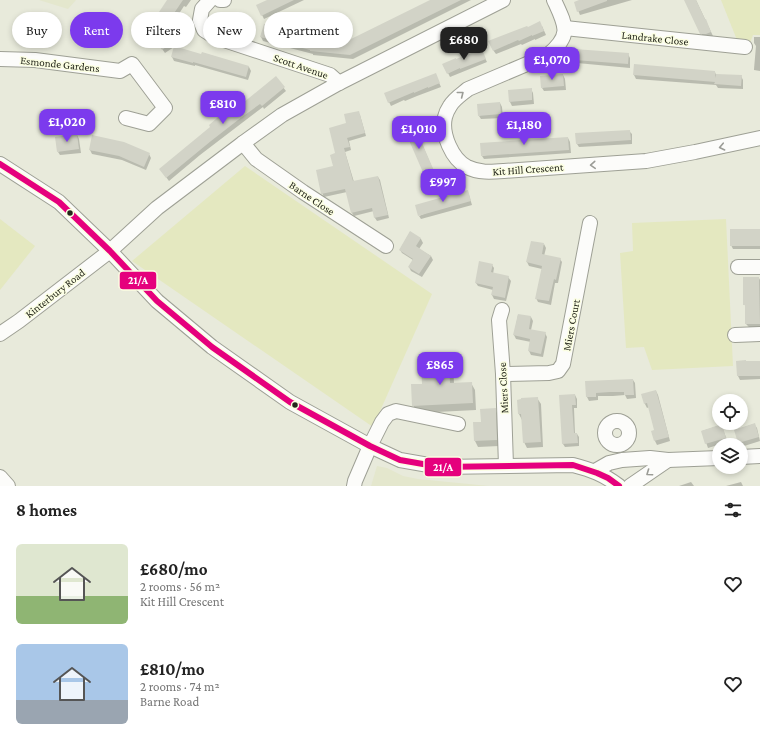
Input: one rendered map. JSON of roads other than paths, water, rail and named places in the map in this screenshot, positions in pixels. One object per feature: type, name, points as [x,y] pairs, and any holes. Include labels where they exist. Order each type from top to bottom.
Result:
[{"type":"street","name":"Scott Avenue","points":[[210,0],[202,9],[200,20],[204,30],[215,37],[330,75],[339,83]]},
{"type":"street","name":"Kinterbury Road","points":[[0,334],[110,251],[157,208],[282,115],[339,83],[503,0]]},
{"type":"street","points":[[554,0],[565,28]]},
{"type":"street","name":"Landrake Close","points":[[565,28],[745,47]]},
{"type":"street","name":"Kit Hill Crescent","points":[[565,28],[562,41],[548,55],[468,89],[457,97],[450,105],[445,117],[444,128],[451,151],[459,161],[468,167],[484,172],[646,161],[760,138]]},
{"type":"street","name":"Esmonde Gardens","points":[[0,59],[35,60],[120,71],[132,64],[165,108],[149,124],[126,118]]},
{"type":"street","name":"Barne Close","points":[[243,143],[256,159],[303,192],[386,246]]},
{"type":"street","points":[[0,164],[59,202],[110,251],[157,301],[212,346],[290,402],[370,446],[400,460],[440,467],[573,465],[595,471],[619,486]]},
{"type":"street","name":"Miers Court","points":[[503,374],[549,373],[558,371],[563,364],[590,223]]},
{"type":"street","points":[[738,267],[760,267]]},
{"type":"street","name":"Miers Close","points":[[502,310],[499,320],[503,374],[506,466]]},
{"type":"street","points":[[735,335],[760,334]]},
{"type":"street","points":[[354,486],[370,446],[382,422],[388,414],[396,411],[458,424]]},
{"type":"street","points":[[626,441],[650,458]]},
{"type":"street","points":[[748,457],[760,456]]},
{"type":"street","points":[[595,471],[609,463],[622,460],[650,458],[668,460],[712,458]]},
{"type":"street","points":[[630,486],[668,460]]},
{"type":"street","points":[[0,477],[8,486]]}]
